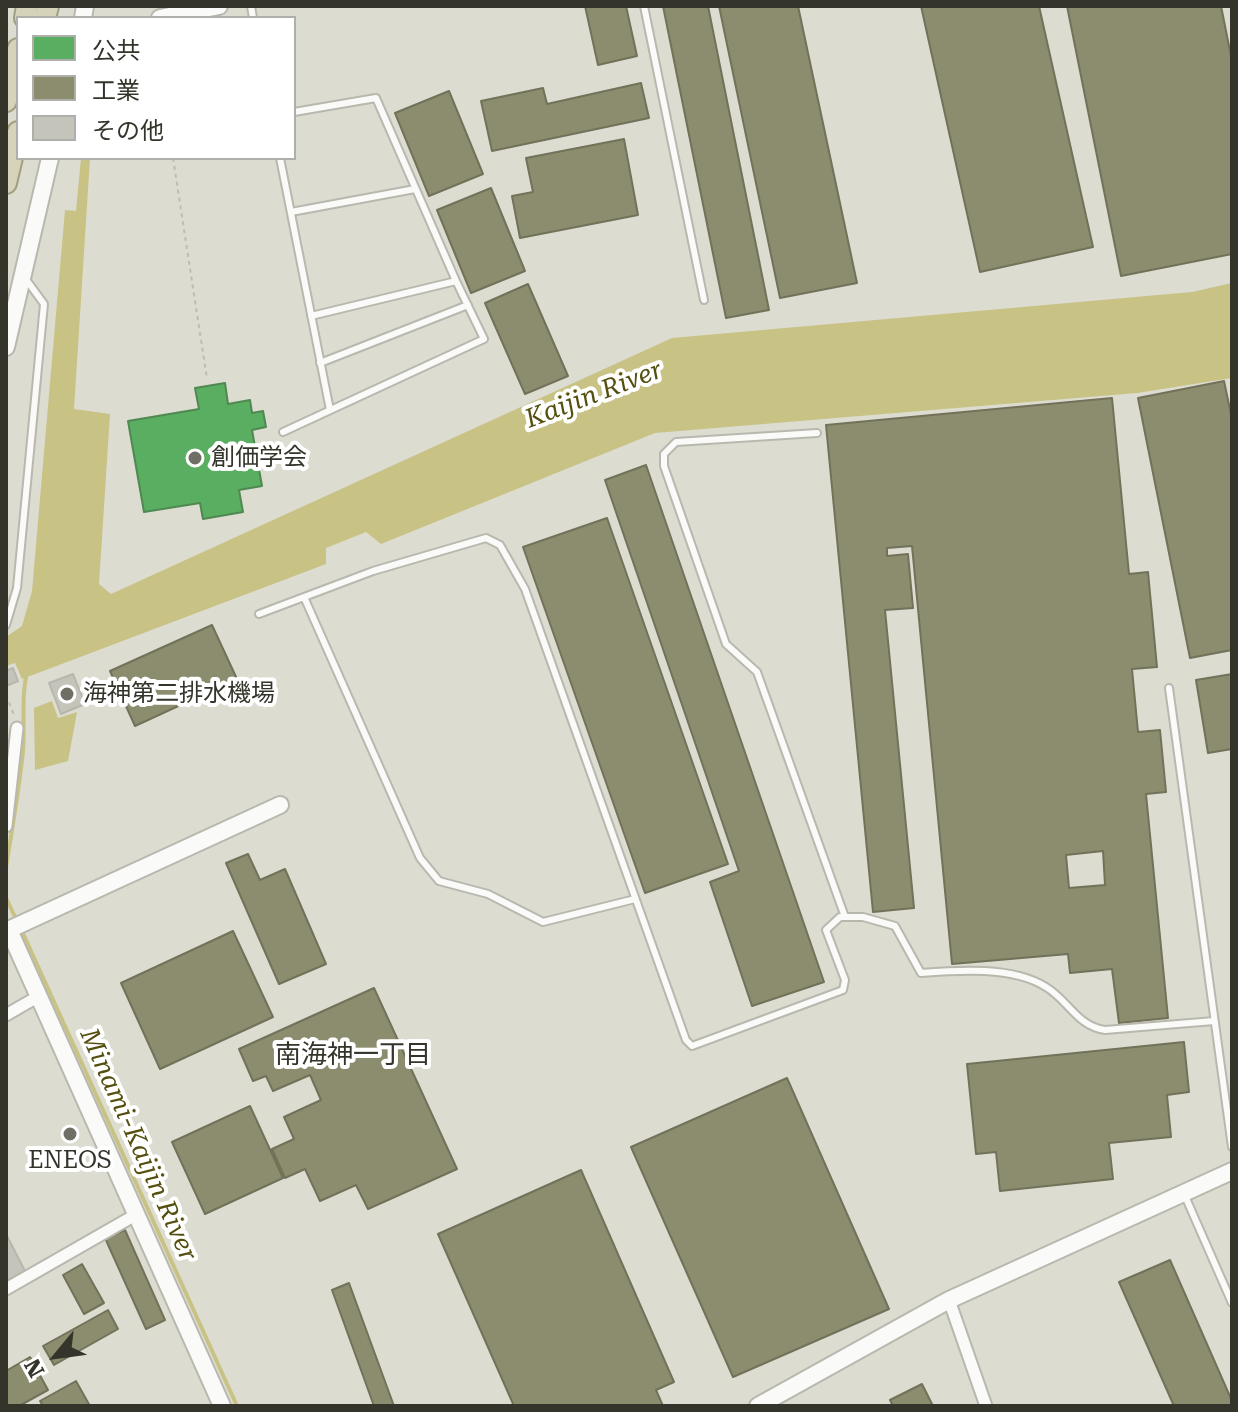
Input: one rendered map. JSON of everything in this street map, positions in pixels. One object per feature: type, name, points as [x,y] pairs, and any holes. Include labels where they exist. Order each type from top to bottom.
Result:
[{"type":"highway","points":[[6,101],[16,56]]},
{"type":"highway","points":[[6,183],[16,140]]},
{"type":"street","points":[[170,16],[219,6]]},
{"type":"street","points":[[6,347],[50,160]]},
{"type":"street","points":[[7,818],[17,728]]},
{"type":"street","points":[[222,1406],[7,927],[280,805]]},
{"type":"street","points":[[6,1015],[39,996]]},
{"type":"street","points":[[758,1406],[949,1300],[1232,1171]]},
{"type":"street","points":[[6,1289],[137,1214]]},
{"type":"street","points":[[949,1300],[986,1406]]},
{"type":"lane","points":[[644,6],[704,300]]},
{"type":"lane","points":[[283,432],[484,339],[376,98],[296,112]]},
{"type":"lane","points":[[280,160],[330,410]]},
{"type":"lane","points":[[291,212],[415,189]]},
{"type":"lane","points":[[6,625],[17,588],[44,304],[23,275]]},
{"type":"lane","points":[[311,316],[456,281]]},
{"type":"lane","points":[[320,363],[468,305]]},
{"type":"lane","points":[[817,433],[676,442],[664,454],[664,466],[726,644],[757,672],[845,917]]},
{"type":"lane","points":[[259,614],[373,571],[486,538],[500,545],[525,589],[686,1040],[692,1046],[843,990],[845,980],[826,930],[831,922],[845,917],[863,917],[895,926],[905,939],[918,972],[958,970],[1017,977],[1043,985],[1091,1028],[1105,1030],[1214,1021]]},
{"type":"lane","points":[[304,597],[420,858],[439,881],[488,894],[543,922],[635,899]]},
{"type":"lane","points":[[1169,688],[1232,1147]]},
{"type":"lane","points":[[1184,1193],[1232,1303]]},
{"type":"path","points":[[173,160],[207,379]]},
{"type":"path","points":[[6,695],[17,728]]},
{"type":"water","name":"Kaijin River","points":[[81,160],[90,160],[74,409],[110,414],[99,584],[111,594],[672,338],[1192,292],[1232,283],[1232,378],[1137,393],[655,433],[381,544],[366,532],[326,548],[326,564],[22,679],[15,663],[6,666],[6,637],[22,626],[32,591],[65,210],[76,211]]},
{"type":"water","points":[[52,701],[58,718],[77,712],[68,761],[35,770],[34,708]]},
{"type":"building: 公共","name":"創価学会","points":[[225,383],[228,404],[250,400],[252,413],[263,411],[266,427],[252,430],[262,486],[239,490],[243,512],[203,519],[200,503],[144,512],[128,421],[199,409],[195,388]]},
{"type":"building: 工業","points":[[585,6],[626,6],[637,56],[598,65]]},
{"type":"building: 工業","points":[[663,6],[708,6],[769,310],[726,318]]},
{"type":"building: 工業","points":[[719,6],[798,6],[857,283],[780,298]]},
{"type":"building: 工業","points":[[921,6],[1039,6],[1093,247],[980,272]]},
{"type":"building: 工業","points":[[1067,6],[1221,6],[1232,61],[1232,254],[1121,276]]},
{"type":"building: 工業","points":[[641,83],[649,118],[492,151],[481,101],[543,88],[547,104]]},
{"type":"building: 工業","points":[[449,91],[483,174],[429,196],[395,113]]},
{"type":"building: 工業","points":[[624,139],[638,215],[520,238],[512,196],[533,192],[526,158]]},
{"type":"building: 工業","points":[[491,188],[525,271],[471,293],[437,210]]},
{"type":"building: 工業","points":[[528,284],[568,376],[525,394],[485,303]]},
{"type":"building: 工業","points":[[1224,381],[1232,419],[1232,650],[1190,658],[1138,398]]},
{"type":"building: 工業","points":[[1112,398],[1129,574],[1148,572],[1157,667],[1132,669],[1138,732],[1160,730],[1166,792],[1146,794],[1168,1018],[1119,1023],[1112,969],[1070,973],[1068,954],[952,964],[912,546],[887,548],[887,556],[908,554],[913,608],[885,610],[914,908],[873,912],[826,425]],"holes":[[[1103,851],[1105,885],[1069,888],[1066,855]]]},
{"type":"building: 工業","points":[[646,465],[824,982],[752,1006],[710,882],[739,871],[605,480]]},
{"type":"building: 工業","points":[[607,518],[728,864],[645,893],[523,547]]},
{"type":"building: 工業","points":[[212,625],[237,679],[135,726],[110,671]]},
{"type":"building: 工業","points":[[1232,674],[1232,749],[1208,753],[1196,680]]},
{"type":"building: 工業","points":[[248,854],[260,880],[285,869],[326,964],[279,984],[226,863]]},
{"type":"building: 工業","points":[[233,931],[273,1017],[160,1069],[121,983]]},
{"type":"building: 工業","points":[[374,988],[457,1169],[368,1209],[356,1185],[320,1201],[305,1169],[285,1178],[272,1149],[294,1139],[284,1117],[321,1100],[310,1075],[273,1091],[266,1076],[253,1081],[239,1049]]},
{"type":"building: 工業","points":[[1184,1042],[1189,1092],[1167,1095],[1171,1137],[1109,1143],[1113,1179],[1000,1191],[996,1152],[976,1154],[967,1064]]},
{"type":"building: 工業","points":[[787,1078],[889,1309],[733,1377],[631,1147]]},
{"type":"building: 工業","points":[[250,1106],[283,1178],[205,1214],[172,1142]]},
{"type":"building: 工業","points":[[581,1170],[674,1382],[656,1390],[663,1406],[514,1406],[438,1234]]},
{"type":"building: 工業","points":[[125,1230],[165,1320],[146,1329],[105,1238]]},
{"type":"building: 工業","points":[[1170,1260],[1232,1406],[1174,1406],[1119,1282]]},
{"type":"building: 工業","points":[[82,1264],[104,1303],[84,1314],[63,1275]]},
{"type":"building: 工業","points":[[349,1283],[394,1406],[374,1406],[332,1290]]},
{"type":"building: 工業","points":[[108,1310],[118,1329],[54,1365],[43,1346]]},
{"type":"building: 工業","points":[[30,1357],[48,1390],[19,1406],[6,1406],[6,1371]]},
{"type":"building: 工業","points":[[76,1381],[90,1406],[43,1406],[40,1401]]},
{"type":"building: 工業","points":[[922,1384],[933,1406],[893,1406],[890,1400]]},
{"type":"building: その他","points":[[13,668],[18,681],[6,686],[6,671]]},
{"type":"building: その他","name":"海神第二排水機場","points":[[73,674],[85,704],[61,714],[49,683]]},
{"type":"building: その他","points":[[6,1234],[25,1271],[6,1281]]},
{"type":"waterway","name":"Minami-Kaijin River","points":[[6,868],[23,751],[26,677]]},
{"type":"waterway","name":"Minami-Kaijin River","points":[[6,898],[17,921]]},
{"type":"waterway","name":"Minami-Kaijin River","points":[[21,929],[237,1406]]},
{"type":"place","name":"創価学会","points":[[195,458]]},
{"type":"place","name":"海神第二排水機場","points":[[67,694]]},
{"type":"place","name":"ENEOS","points":[[70,1134]]},
{"type":"district","name":"南海神一丁目","points":[[353,1055]]}]
